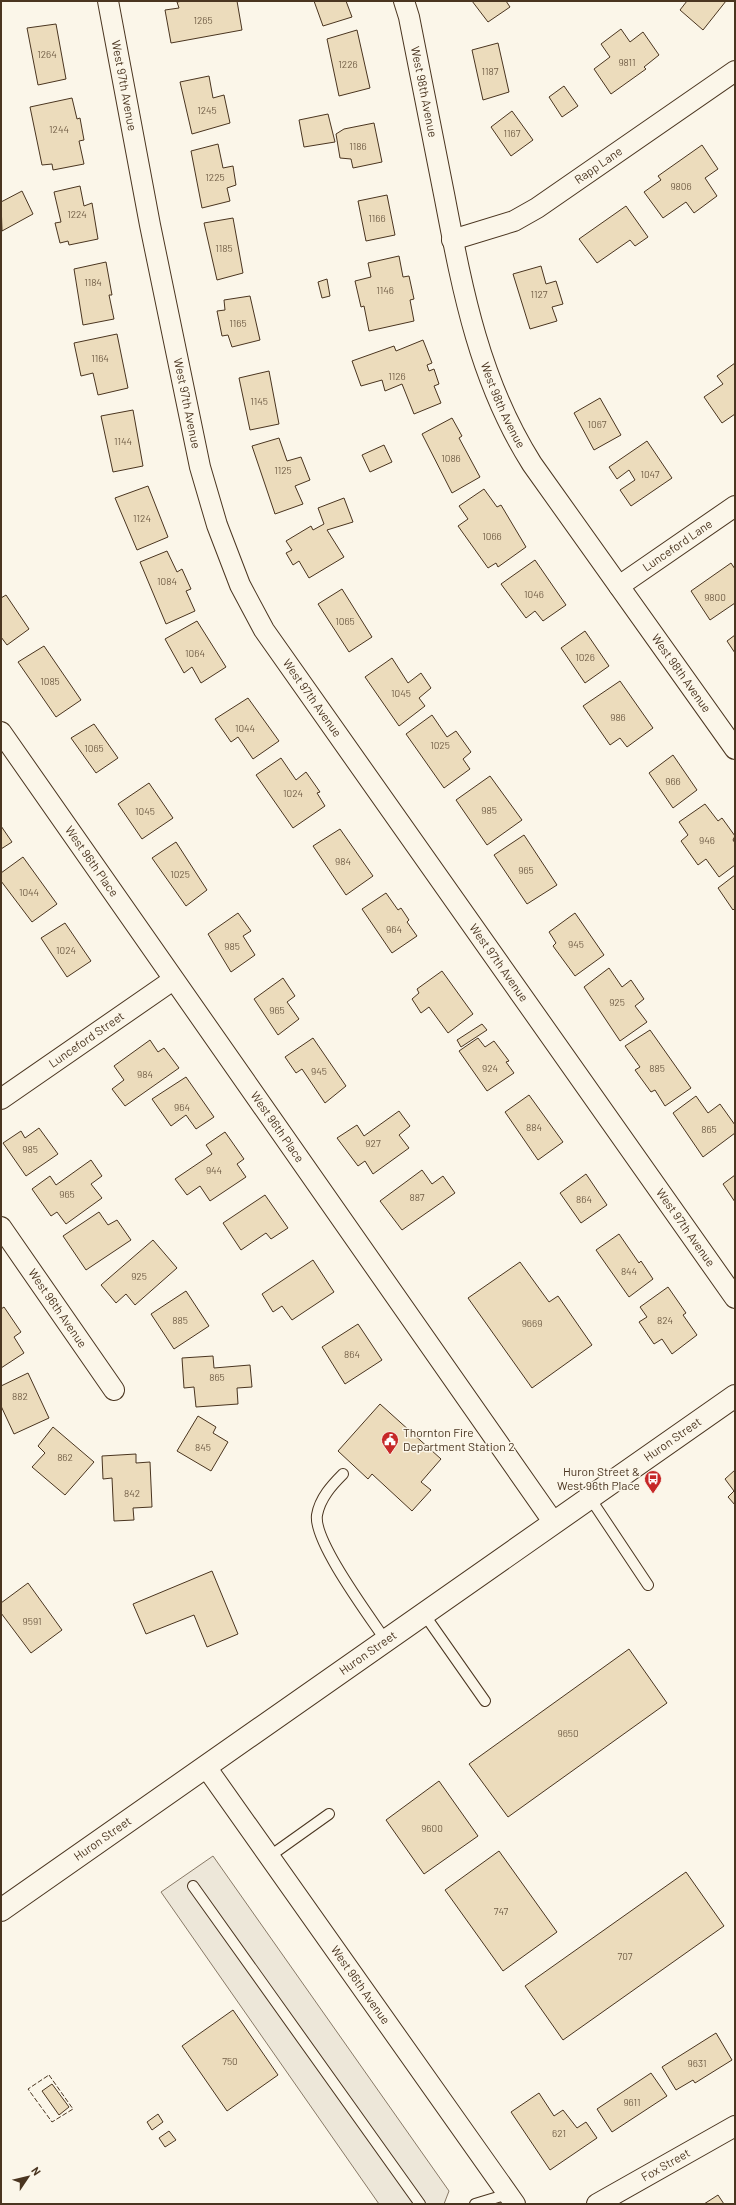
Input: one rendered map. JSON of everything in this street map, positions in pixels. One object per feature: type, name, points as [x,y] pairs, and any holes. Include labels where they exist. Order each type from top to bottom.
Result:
[{"type":"main road","name":"Huron Street","points":[[1,1910],[735,1396]]},
{"type":"street","name":"West 97th Avenue","points":[[108,1],[150,225],[200,467],[217,525],[240,585],[264,630],[735,1298]]},
{"type":"street","name":"West 98th Avenue","points":[[404,1],[409,17],[452,240],[474,334],[498,403],[517,441],[532,464],[735,749]]},
{"type":"street","name":"Rapp Lane","points":[[452,240],[514,221],[537,208],[735,71]]},
{"type":"street","name":"Lunceford Lane","points":[[619,586],[735,506]]},
{"type":"street","name":"West 96th Place","points":[[1,732],[554,1523]]},
{"type":"street","name":"Lunceford Street","points":[[1,1099],[173,980]]},
{"type":"street","name":"West 96th Avenue","points":[[1,1227],[114,1390]]},
{"type":"street","name":"West 96th Avenue","points":[[206,1767],[511,2199]]},
{"type":"street","name":"Fox Street","points":[[597,2204],[735,2126]]},
{"type":"lane","points":[[343,1474],[326,1492],[317,1516],[325,1547],[386,1641]]},
{"type":"lane","points":[[590,1498],[648,1585]]},
{"type":"lane","points":[[424,1614],[486,1701]]},
{"type":"lane","points":[[270,1856],[329,1814]]},
{"type":"lane","points":[[193,1886],[420,2204]]},
{"type":"lane","points":[[475,2204],[511,2199]]},
{"type":"shaded area","points":[[213,1856],[449,2191],[444,2204],[379,2204],[161,1892]]},
{"type":"building","points":[[237,1],[242,30],[171,43],[165,10],[179,8],[177,2]]},
{"type":"building","points":[[314,1],[346,1],[352,17],[323,26]]},
{"type":"building","points":[[472,1],[506,1],[510,7],[488,22]]},
{"type":"building","points":[[687,1],[726,1],[703,30],[680,10]]},
{"type":"building","points":[[56,24],[66,79],[38,85],[27,28]]},
{"type":"building","points":[[621,29],[630,42],[643,32],[659,55],[644,67],[646,69],[611,94],[594,69],[610,57],[601,44]]},
{"type":"building","points":[[357,30],[370,88],[339,96],[327,39]]},
{"type":"building","points":[[498,43],[509,92],[483,100],[472,50]]},
{"type":"building","points":[[209,76],[213,98],[224,95],[230,123],[192,134],[180,82]]},
{"type":"building","points":[[564,86],[578,106],[562,117],[549,97]]},
{"type":"building","points":[[72,98],[77,119],[80,118],[84,140],[79,141],[84,164],[53,170],[52,164],[42,165],[30,107]]},
{"type":"building","points":[[512,111],[533,140],[511,156],[491,127]]},
{"type":"building","points":[[328,114],[335,142],[304,147],[299,120]]},
{"type":"building","points":[[374,123],[382,162],[353,168],[351,159],[340,158],[336,134],[344,129]]},
{"type":"building","points":[[218,144],[223,168],[233,166],[236,185],[227,188],[230,201],[202,208],[191,151]]},
{"type":"building","points":[[702,145],[718,169],[705,178],[717,196],[694,213],[686,202],[663,218],[644,192],[661,180],[658,176]]},
{"type":"building","points":[[80,186],[84,206],[92,203],[98,239],[69,245],[68,241],[60,243],[55,223],[61,222],[54,192]]},
{"type":"building","points":[[22,191],[33,214],[2,231],[1,202]]},
{"type":"building","points":[[387,195],[395,235],[366,241],[358,201]]},
{"type":"building","points":[[626,206],[648,237],[635,246],[630,240],[597,263],[579,239]]},
{"type":"building","points":[[233,218],[243,273],[217,280],[204,223]]},
{"type":"building","points":[[399,256],[403,277],[409,276],[414,299],[410,300],[414,321],[369,331],[364,306],[361,307],[355,281],[371,277],[368,263]]},
{"type":"building","points":[[106,262],[112,295],[109,295],[114,319],[83,325],[74,269]]},
{"type":"building","points":[[541,266],[546,284],[556,281],[563,304],[552,307],[557,321],[530,329],[513,274]]},
{"type":"building","points":[[327,279],[330,296],[322,298],[318,282]]},
{"type":"building","points":[[250,296],[260,340],[232,347],[228,335],[222,336],[217,311],[225,310],[224,300]]},
{"type":"building","points":[[117,334],[128,388],[98,395],[93,373],[81,376],[74,343]]},
{"type":"building","points":[[423,340],[432,363],[427,365],[429,371],[434,369],[439,384],[434,386],[441,403],[414,414],[402,384],[385,391],[382,380],[361,386],[352,361],[394,346],[396,351]]},
{"type":"building","points":[[735,363],[735,414],[722,423],[704,397],[723,384],[717,376]]},
{"type":"building","points":[[269,371],[279,424],[250,430],[239,378]]},
{"type":"building","points":[[600,398],[621,435],[594,450],[574,413]]},
{"type":"building","points":[[133,410],[143,466],[113,472],[101,416]]},
{"type":"building","points":[[452,418],[462,436],[459,438],[480,477],[452,493],[422,434]]},
{"type":"building","points":[[279,438],[287,461],[301,457],[310,480],[295,486],[303,504],[275,514],[252,446]]},
{"type":"building","points":[[647,441],[672,478],[631,506],[620,490],[635,480],[629,470],[617,479],[609,467]]},
{"type":"building","points":[[384,445],[392,462],[370,472],[362,455]]},
{"type":"building","points":[[148,486],[168,537],[137,550],[115,498]]},
{"type":"building","points":[[484,489],[497,507],[501,505],[526,547],[498,567],[496,563],[488,568],[458,526],[468,519],[459,506]]},
{"type":"building","points":[[344,498],[353,522],[327,530],[344,557],[309,578],[299,561],[293,565],[286,553],[292,550],[286,541],[311,526],[313,530],[324,524],[318,508]]},
{"type":"building","points":[[167,551],[177,572],[182,569],[191,589],[186,591],[195,611],[166,624],[140,562]]},
{"type":"building","points":[[535,560],[566,605],[543,621],[535,611],[526,618],[501,584]]},
{"type":"building","points":[[731,563],[735,569],[735,603],[710,620],[691,591]]},
{"type":"building","points":[[342,589],[372,637],[349,652],[318,604]]},
{"type":"building","points":[[6,595],[29,629],[7,645],[1,637],[1,598]]},
{"type":"building","points":[[197,621],[226,667],[201,683],[192,667],[184,673],[165,639]]},
{"type":"building","points":[[585,631],[609,666],[585,683],[561,648]]},
{"type":"building","points":[[735,635],[735,653],[727,641]]},
{"type":"building","points":[[44,646],[81,700],[56,717],[18,662]]},
{"type":"building","points":[[392,658],[408,683],[421,673],[431,688],[419,698],[425,706],[399,726],[365,677]]},
{"type":"building","points":[[620,681],[653,728],[627,747],[620,738],[610,745],[583,706]]},
{"type":"building","points":[[248,698],[279,741],[253,759],[238,737],[231,742],[215,719]]},
{"type":"building","points":[[432,715],[447,737],[456,731],[471,752],[463,759],[470,769],[444,788],[406,734]]},
{"type":"building","points":[[94,724],[118,758],[96,773],[71,738]]},
{"type":"building","points":[[673,755],[697,790],[673,808],[649,773]]},
{"type":"building","points":[[281,758],[296,780],[306,772],[320,792],[317,793],[325,806],[293,828],[256,775]]},
{"type":"building","points":[[490,776],[522,820],[487,845],[456,800]]},
{"type":"building","points":[[149,783],[173,818],[142,839],[118,804]]},
{"type":"building","points":[[705,804],[718,821],[722,818],[735,836],[733,840],[735,843],[735,865],[719,877],[706,859],[698,865],[681,841],[688,835],[679,822]]},
{"type":"building","points":[[1,826],[12,842],[1,849]]},
{"type":"building","points":[[340,829],[373,876],[346,895],[313,846]]},
{"type":"building","points":[[524,835],[557,885],[527,904],[494,855]]},
{"type":"building","points":[[176,842],[207,890],[186,906],[152,858]]},
{"type":"building","points":[[23,857],[57,904],[32,922],[1,881],[1,873]]},
{"type":"building","points":[[735,875],[735,908],[733,910],[718,888]]},
{"type":"building","points":[[386,893],[398,910],[401,908],[409,920],[407,922],[417,936],[392,953],[362,909]]},
{"type":"building","points":[[238,913],[251,931],[243,936],[255,955],[231,972],[208,934]]},
{"type":"building","points":[[575,913],[604,955],[575,976],[553,946],[556,943],[549,932]]},
{"type":"building","points":[[65,923],[91,961],[67,977],[41,938]]},
{"type":"building","points":[[609,968],[622,987],[631,980],[644,999],[635,1006],[647,1022],[620,1041],[584,987]]},
{"type":"building","points":[[442,971],[473,1014],[448,1033],[429,1007],[421,1013],[412,999],[419,993],[417,989]]},
{"type":"building","points":[[283,978],[295,996],[287,1002],[299,1019],[278,1035],[254,999]]},
{"type":"building","points":[[482,1024],[487,1030],[461,1047],[457,1040]]},
{"type":"building","points":[[650,1030],[691,1088],[665,1106],[655,1090],[651,1092],[635,1070],[640,1067],[625,1046]]},
{"type":"building","points":[[313,1038],[346,1086],[325,1103],[302,1069],[296,1073],[285,1057]]},
{"type":"building","points":[[478,1038],[485,1047],[494,1041],[509,1061],[506,1062],[514,1073],[487,1091],[459,1051]]},
{"type":"building","points":[[150,1040],[158,1052],[164,1048],[179,1068],[125,1106],[112,1089],[124,1080],[114,1066]]},
{"type":"building","points":[[186,1077],[214,1117],[196,1129],[186,1115],[171,1126],[152,1099]]},
{"type":"building","points":[[529,1095],[563,1142],[538,1160],[505,1112]]},
{"type":"building","points":[[696,1096],[708,1113],[720,1104],[735,1125],[735,1133],[703,1157],[673,1113]]},
{"type":"building","points":[[399,1111],[410,1126],[399,1135],[409,1148],[373,1174],[365,1161],[358,1166],[337,1138],[357,1125],[364,1136]]},
{"type":"building","points":[[39,1128],[58,1154],[26,1176],[3,1143],[21,1131],[25,1138]]},
{"type":"building","points":[[225,1132],[244,1159],[237,1164],[246,1177],[210,1201],[200,1186],[187,1195],[175,1179],[212,1154],[206,1145]]},
{"type":"building","points":[[91,1160],[102,1176],[91,1184],[102,1198],[66,1224],[57,1212],[51,1216],[32,1189],[50,1176],[56,1185]]},
{"type":"building","points":[[422,1170],[432,1184],[443,1176],[455,1193],[402,1230],[380,1201]]},
{"type":"building","points":[[586,1174],[607,1205],[581,1223],[560,1193]]},
{"type":"building","points":[[735,1175],[735,1202],[723,1184]]},
{"type":"building","points":[[265,1195],[288,1228],[271,1239],[266,1233],[241,1250],[223,1223]]},
{"type":"building","points":[[99,1212],[108,1225],[117,1220],[131,1240],[86,1270],[63,1236]]},
{"type":"building","points":[[619,1234],[639,1263],[641,1261],[653,1279],[629,1297],[596,1250]]},
{"type":"building","points":[[153,1240],[177,1268],[135,1305],[126,1294],[116,1303],[101,1285]]},
{"type":"building","points":[[313,1260],[334,1292],[292,1320],[282,1306],[273,1312],[262,1294]]},
{"type":"building","points":[[520,1262],[549,1302],[558,1296],[592,1345],[532,1388],[468,1298]]},
{"type":"building","points":[[668,1287],[686,1313],[683,1315],[697,1335],[672,1354],[662,1339],[654,1344],[639,1322],[647,1317],[640,1307]]},
{"type":"building","points":[[186,1291],[209,1326],[174,1349],[151,1314]]},
{"type":"building","points":[[4,1307],[21,1332],[14,1337],[24,1353],[1,1368],[1,1309]]},
{"type":"building","points":[[358,1324],[382,1360],[345,1384],[322,1347]]},
{"type":"building","points":[[213,1356],[214,1368],[250,1365],[252,1387],[237,1388],[238,1404],[196,1407],[194,1387],[184,1388],[182,1358]]},
{"type":"building","points":[[28,1373],[49,1418],[14,1434],[1,1406],[1,1386]]},
{"type":"building","name":"Thornton Fire Department Station 2","points":[[380,1404],[441,1459],[421,1482],[431,1490],[412,1511],[372,1474],[368,1479],[338,1451]]},
{"type":"building","points":[[198,1416],[216,1427],[213,1433],[228,1442],[211,1471],[177,1451]]},
{"type":"building","points":[[53,1427],[94,1462],[65,1495],[32,1467],[45,1453],[38,1446]]},
{"type":"building","points":[[136,1454],[136,1463],[150,1462],[152,1507],[133,1508],[134,1520],[114,1521],[112,1478],[103,1479],[102,1456]]},
{"type":"building","points":[[735,1470],[735,1505],[728,1497],[734,1491],[725,1479]]},
{"type":"building","points":[[212,1571],[238,1634],[207,1647],[194,1615],[146,1634],[133,1604]]},
{"type":"building","points":[[28,1583],[62,1630],[31,1653],[1,1613],[1,1603]]},
{"type":"building","points":[[629,1649],[667,1703],[508,1817],[469,1764]]},
{"type":"building","points":[[439,1781],[478,1836],[424,1874],[386,1820]]},
{"type":"building","points":[[499,1851],[557,1932],[503,1971],[445,1890]]},
{"type":"building","points":[[686,1872],[724,1926],[563,2040],[525,1986]]},
{"type":"building","points":[[233,2010],[278,2075],[227,2111],[182,2046]]},
{"type":"building","points":[[716,2033],[732,2060],[695,2083],[693,2080],[676,2090],[662,2067]]},
{"type":"building","points":[[651,2073],[667,2096],[612,2132],[597,2109]]},
{"type":"building","points":[[52,2084],[69,2107],[59,2115],[42,2091]]},
{"type":"building","points":[[539,2093],[554,2116],[563,2110],[577,2128],[586,2122],[597,2138],[550,2170],[511,2112]]},
{"type":"building","points":[[158,2114],[163,2122],[152,2130],[147,2122]]},
{"type":"building","points":[[169,2131],[176,2140],[165,2147],[159,2138]]},
{"type":"building","points":[[718,2195],[724,2204],[704,2204]]},
{"type":"fence","points":[[49,2075],[73,2109],[52,2122],[28,2089],[49,2075]]},
{"type":"place","name":"Thornton Fire Department Station 2","points":[[390,1455]]},
{"type":"place","name":"Huron Street & West 96th Place","points":[[653,1494]]}]
